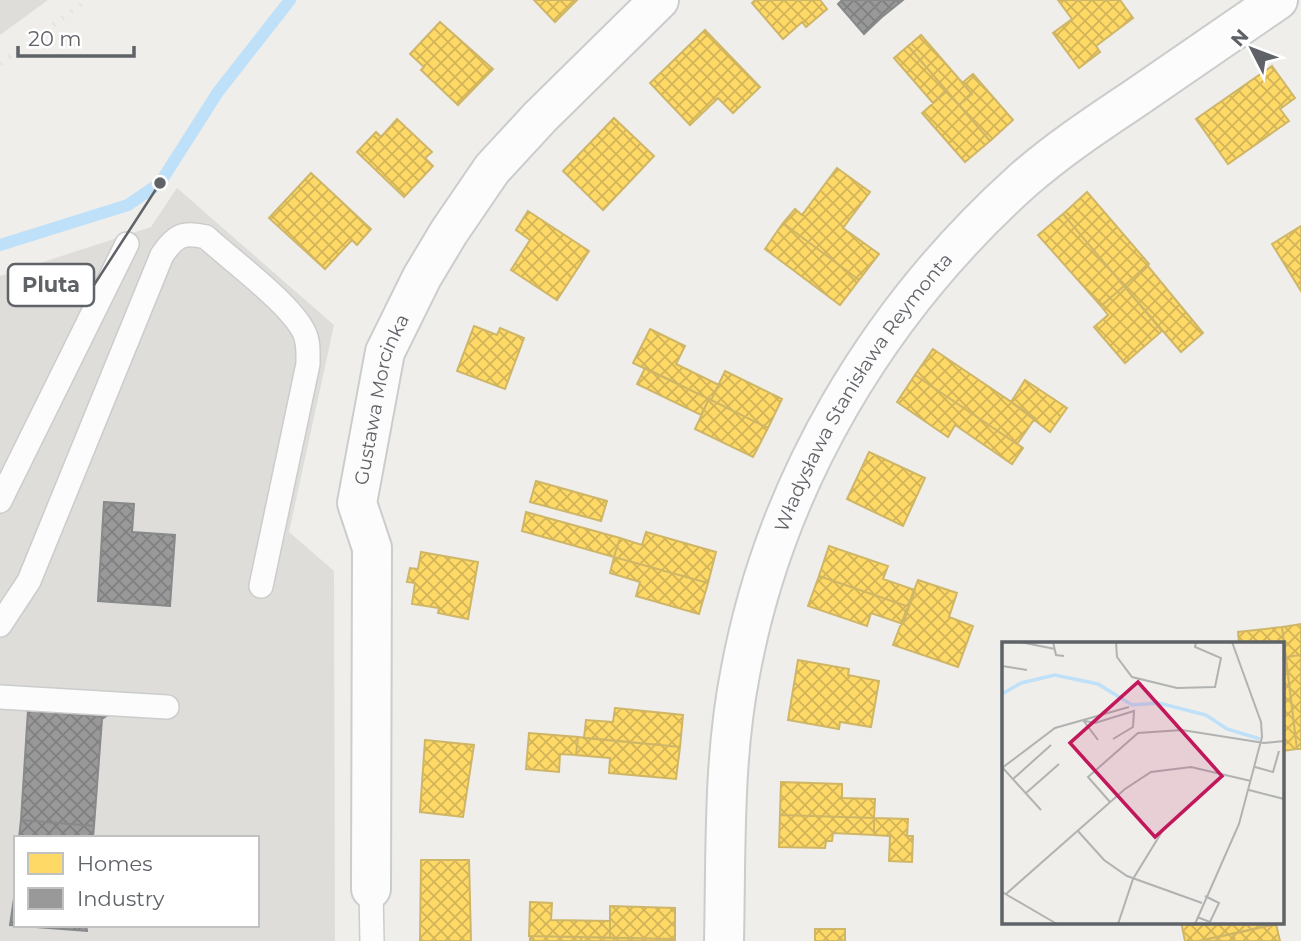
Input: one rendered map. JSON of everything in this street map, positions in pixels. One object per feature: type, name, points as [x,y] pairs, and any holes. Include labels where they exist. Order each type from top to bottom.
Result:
[{"type":"street","name":"Gustawa Morcinka","points":[[371,888],[372,548],[357,503],[385,352],[449,232],[492,169],[659,0]]},
{"type":"street","name":"Władysława Stanisława Reymonta","points":[[724,941],[733,721],[746,643],[782,522],[812,455],[846,393],[910,299],[968,234],[1021,182],[1060,149],[1278,0]]},
{"type":"lane","points":[[0,625],[29,581],[162,255],[174,237],[189,233],[206,237],[294,317],[305,333],[309,348],[308,364],[261,586]]},
{"type":"lane","points":[[0,501],[127,244]]},
{"type":"lane","points":[[0,697],[167,707]]},
{"type":"lane","points":[[371,888],[372,941]]},
{"type":"shaded area","points":[[0,0],[48,0],[0,35]]},
{"type":"shaded area","points":[[177,188],[334,325],[289,532],[334,571],[335,941],[0,941],[0,276],[151,227]]},
{"type":"building: Homes","points":[[534,0],[577,0],[555,22]]},
{"type":"building: Homes","points":[[755,0],[820,0],[827,9],[806,27],[802,22],[783,39],[752,3]]},
{"type":"building: Homes","points":[[1058,0],[1120,0],[1133,18],[1096,46],[1100,52],[1079,68],[1053,33],[1072,19]]},
{"type":"building: Homes","points":[[440,22],[493,69],[458,105],[421,70],[424,67],[410,54]]},
{"type":"building: Homes","points":[[705,30],[760,87],[733,113],[718,98],[690,125],[650,83]]},
{"type":"building: Homes","points":[[921,35],[972,94],[959,105],[908,46]]},
{"type":"building: Homes","points":[[908,46],[947,91],[933,103],[894,58]]},
{"type":"building: Homes","points":[[1272,66],[1295,98],[1280,109],[1289,121],[1228,164],[1196,119]]},
{"type":"building: Homes","points":[[973,74],[1013,120],[990,141],[959,105],[972,94],[962,83]]},
{"type":"building: Homes","points":[[947,91],[990,141],[965,162],[922,113]]},
{"type":"building: Homes","points":[[614,118],[654,156],[603,210],[563,171]]},
{"type":"building: Homes","points":[[397,119],[432,152],[425,158],[433,166],[404,197],[357,152],[376,132],[381,137]]},
{"type":"building: Homes","points":[[837,168],[870,192],[843,228],[879,254],[859,280],[783,223],[795,209],[802,215]]},
{"type":"building: Homes","points":[[311,173],[371,229],[357,245],[352,240],[325,269],[269,218]]},
{"type":"building: Homes","points":[[1087,192],[1149,264],[1124,286],[1063,214]]},
{"type":"building: Homes","points":[[528,211],[589,251],[557,300],[511,270],[530,240],[516,230]]},
{"type":"building: Homes","points":[[1063,214],[1124,286],[1101,306],[1038,235]]},
{"type":"building: Homes","points":[[783,223],[859,280],[840,305],[765,249]]},
{"type":"building: Homes","points":[[1301,226],[1301,291],[1272,244]]},
{"type":"building: Homes","points":[[1147,265],[1203,333],[1181,352],[1124,286]]},
{"type":"building: Homes","points":[[1124,286],[1162,331],[1125,363],[1094,327],[1108,315],[1101,306]]},
{"type":"building: Homes","points":[[474,326],[497,335],[500,328],[524,338],[505,389],[457,371]]},
{"type":"building: Homes","points":[[650,329],[685,346],[676,364],[719,385],[711,400],[633,363]]},
{"type":"building: Homes","points":[[933,349],[1035,418],[1017,444],[915,375]]},
{"type":"building: Homes","points":[[645,368],[709,399],[701,415],[637,384]]},
{"type":"building: Homes","points":[[725,371],[782,399],[768,428],[711,400]]},
{"type":"building: Homes","points":[[915,375],[1023,448],[1012,464],[955,425],[948,437],[897,402]]},
{"type":"building: Homes","points":[[1025,380],[1067,408],[1050,432],[1011,402]]},
{"type":"building: Homes","points":[[709,399],[768,428],[753,457],[695,429]]},
{"type":"building: Homes","points":[[869,452],[925,478],[903,526],[847,499]]},
{"type":"building: Homes","points":[[536,481],[607,501],[601,521],[530,502]]},
{"type":"building: Homes","points":[[526,512],[620,538],[614,557],[522,531]]},
{"type":"building: Homes","points":[[646,532],[716,552],[708,583],[614,557],[620,538],[642,545]]},
{"type":"building: Homes","points":[[829,546],[888,566],[883,579],[915,590],[909,607],[819,576]]},
{"type":"building: Homes","points":[[421,552],[478,562],[468,619],[438,613],[439,608],[412,604],[415,583],[407,582],[410,568],[418,569]]},
{"type":"building: Homes","points":[[614,557],[708,583],[699,614],[636,596],[640,582],[610,573]]},
{"type":"building: Homes","points":[[819,576],[909,607],[903,624],[871,613],[867,626],[808,606]]},
{"type":"building: Homes","points":[[918,580],[957,593],[949,617],[973,626],[958,667],[893,645]]},
{"type":"building: Homes","points":[[1301,624],[1301,655],[1286,657],[1282,627]]},
{"type":"building: Homes","points":[[1282,627],[1284,642],[1239,642],[1238,632]]},
{"type":"building: Homes","points":[[1284,643],[1297,749],[1284,751]]},
{"type":"building: Homes","points":[[1301,655],[1301,749],[1297,749],[1286,657]]},
{"type":"building: Homes","points":[[798,660],[849,669],[848,675],[879,681],[871,727],[840,722],[839,729],[788,720]]},
{"type":"building: Homes","points":[[615,708],[683,715],[680,747],[584,738],[586,720],[613,722]]},
{"type":"building: Homes","points":[[529,733],[578,737],[576,755],[560,754],[559,772],[526,769]]},
{"type":"building: Homes","points":[[578,737],[680,747],[676,779],[609,773],[610,758],[576,755]]},
{"type":"building: Homes","points":[[425,740],[474,745],[463,817],[420,812]]},
{"type":"building: Homes","points":[[781,782],[842,784],[842,798],[875,799],[874,818],[780,815]]},
{"type":"building: Homes","points":[[780,815],[874,818],[874,835],[833,833],[832,841],[826,841],[825,848],[779,847]]},
{"type":"building: Homes","points":[[874,818],[908,819],[907,836],[913,836],[912,862],[889,861],[890,836],[874,835]]},
{"type":"building: Homes","points":[[421,860],[469,860],[471,941],[420,941]]},
{"type":"building: Homes","points":[[530,902],[552,903],[551,920],[610,921],[610,938],[529,936]]},
{"type":"building: Homes","points":[[610,906],[675,908],[675,939],[610,938]]},
{"type":"building: Homes","points":[[1181,923],[1276,924],[1198,941],[1185,941]]},
{"type":"building: Homes","points":[[1276,924],[1280,941],[1235,941],[1233,934]]},
{"type":"building: Homes","points":[[815,929],[845,929],[845,941],[815,941]]},
{"type":"building: Homes","points":[[1233,934],[1235,941],[1198,941]]},
{"type":"building: Homes","points":[[530,936],[581,937],[581,941],[530,941]]},
{"type":"building: Homes","points":[[581,937],[675,939],[675,941],[581,941]]},
{"type":"building: Industry","points":[[842,0],[869,0],[883,16],[864,34],[838,4]]},
{"type":"building: Industry","points":[[869,0],[903,0],[883,16]]},
{"type":"building: Industry","points":[[104,502],[134,504],[132,532],[175,535],[170,606],[98,601]]},
{"type":"building: Industry","points":[[28,710],[105,717],[102,719],[94,826],[21,820]]},
{"type":"building: Industry","points":[[21,820],[94,826],[93,836],[19,836]]},
{"type":"building: Industry","points":[[14,898],[14,925],[10,925]]},
{"type":"building: Industry","points":[[36,927],[86,927],[87,931]]},
{"type":"waterway","points":[[0,245],[128,205],[160,183],[218,92],[290,0]]},
{"type":"railway","points":[[0,64],[87,0]]},
{"type":"place","name":"Pluta","points":[[160,183]]}]
